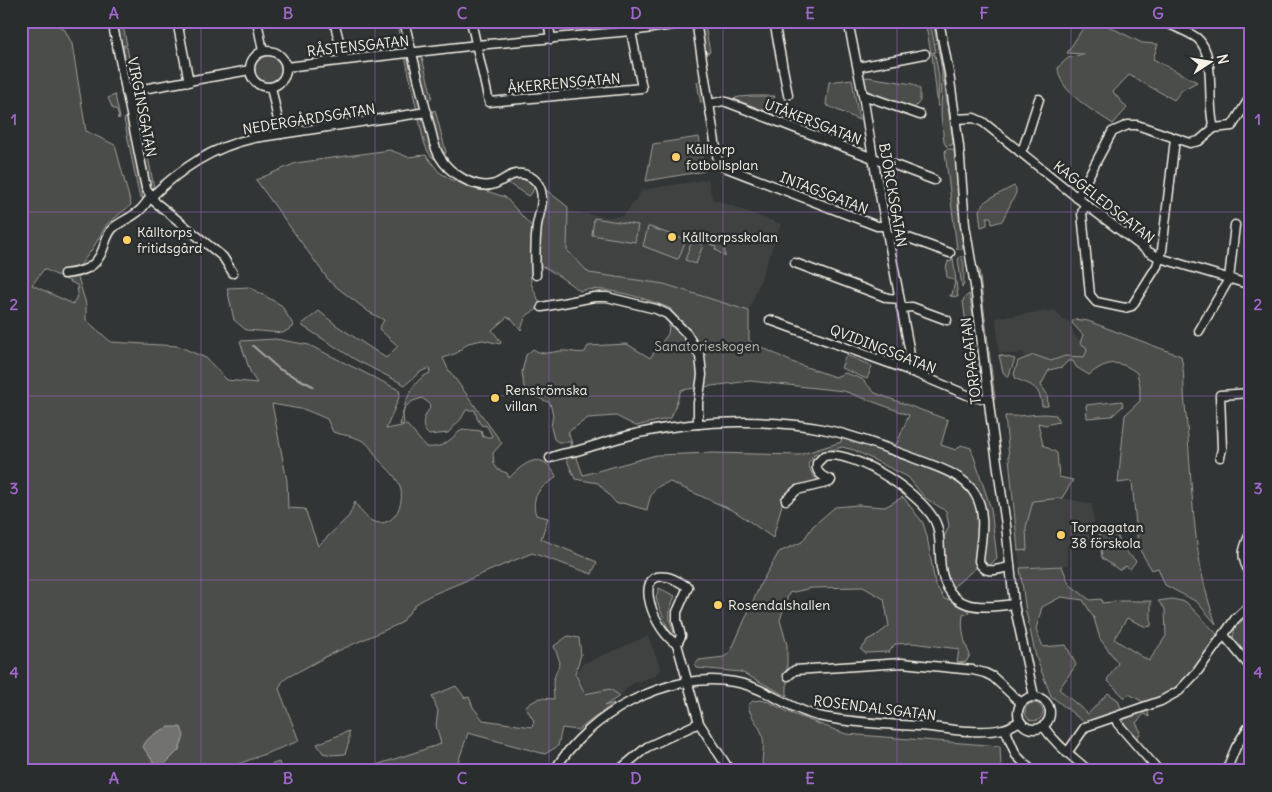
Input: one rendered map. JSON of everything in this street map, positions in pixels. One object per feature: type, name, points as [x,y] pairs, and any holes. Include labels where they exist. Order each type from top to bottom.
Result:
[{"type":"street","name":"VIRGINSGATAN","points":[[112,21],[146,188],[151,197]]},
{"type":"street","points":[[177,21],[189,82]]},
{"type":"street","points":[[257,21],[263,51]]},
{"type":"street","points":[[334,21],[344,60]]},
{"type":"street","points":[[404,21],[434,143],[440,158],[455,173],[479,185],[498,183],[512,175],[528,176],[538,184],[542,204],[536,245],[536,275]]},
{"type":"street","points":[[471,21],[477,46]]},
{"type":"street","points":[[548,21],[551,39]]},
{"type":"street","points":[[629,21],[631,31]]},
{"type":"street","points":[[774,21],[788,95]]},
{"type":"street","name":"BJÖRCKSGATAN","points":[[848,21],[911,360],[911,372]]},
{"type":"street","name":"TORPAGATAN","points":[[939,21],[955,119],[961,168],[964,225],[975,286],[988,399],[1005,517],[1014,604],[1034,696]]},
{"type":"street","points":[[1162,21],[1197,39],[1205,48],[1208,58],[1210,116],[1214,128]]},
{"type":"street","points":[[698,22],[710,104]]},
{"type":"street","name":"RÅSTENSGATAN","points":[[286,67],[631,31],[698,22]]},
{"type":"street","name":"ÅKERRENSGATAN","points":[[477,46],[489,102],[642,88],[631,31]]},
{"type":"street","points":[[263,51],[276,53],[283,59],[286,67],[282,80],[270,87],[257,83],[250,70],[252,60],[263,51]]},
{"type":"street","points":[[858,67],[925,54]]},
{"type":"street","points":[[126,92],[250,70]]},
{"type":"street","points":[[270,87],[281,134]]},
{"type":"street","points":[[863,95],[920,115]]},
{"type":"street","points":[[1077,198],[1112,132],[1128,125],[1137,125],[1175,139],[1190,143],[1199,142],[1214,128],[1232,126],[1251,96]]},
{"type":"street","points":[[1020,152],[1024,146],[1039,99]]},
{"type":"street","name":"UTÅKERSGATAN","points":[[710,104],[723,101],[729,103],[934,180]]},
{"type":"street","name":"INTAGSGATAN","points":[[710,104],[718,161],[722,166],[877,226],[886,226]]},
{"type":"street","name":"NEDERGÅRDSGATAN","points":[[151,197],[206,154],[238,142],[427,112]]},
{"type":"street","name":"KAGGELEDSGATAN","points":[[955,119],[974,118],[983,122],[1077,198],[1133,241],[1160,258],[1251,285]]},
{"type":"street","points":[[1085,204],[1082,213],[1090,295],[1096,302],[1125,308],[1132,306],[1160,258],[1175,139]]},
{"type":"street","points":[[64,274],[85,270],[94,264],[100,258],[107,237],[113,229],[138,212],[151,197],[223,257],[233,273]]},
{"type":"street","points":[[1199,331],[1229,279],[1235,225]]},
{"type":"street","points":[[888,236],[900,235],[950,253]]},
{"type":"street","points":[[798,267],[947,320]]},
{"type":"street","points":[[542,307],[594,297],[607,297],[656,309],[667,314],[687,334],[700,356],[702,375],[698,403],[698,424]]},
{"type":"street","name":"QVIDINGSGATAN","points":[[770,320],[911,372],[972,397],[988,399]]},
{"type":"street","points":[[1220,457],[1222,449],[1220,395],[1251,393]]},
{"type":"street","points":[[550,458],[644,432],[698,424],[759,423],[831,430],[877,444],[956,475],[968,484],[980,502],[982,522],[981,567],[985,570],[1010,567]]},
{"type":"street","points":[[786,500],[798,490],[830,482],[831,480],[820,474],[816,469],[816,463],[824,456],[839,456],[868,465],[914,496],[932,517],[936,524],[944,581],[954,597],[966,604],[979,608],[1014,604]]},
{"type":"street","points":[[1251,531],[1242,556],[1244,565],[1251,575]]},
{"type":"street","points":[[677,644],[671,641],[660,629],[649,603],[648,594],[652,581],[659,577],[666,576],[688,587],[677,612],[681,636],[677,644],[699,723],[730,771]]},
{"type":"street","points":[[1067,753],[1085,727],[1161,701],[1179,691],[1197,672],[1235,619],[1251,604]]},
{"type":"street","points":[[1223,634],[1251,668]]},
{"type":"street","points":[[788,676],[795,670],[887,663],[973,670],[993,677],[1021,703]]},
{"type":"street","name":"ROSENDALSGATAN","points":[[554,771],[577,741],[606,717],[648,693],[666,686],[688,682],[719,680],[734,682],[758,689],[804,712],[832,718],[948,729],[989,730],[1005,729],[1020,722]]},
{"type":"street","points":[[1034,696],[1044,700],[1050,709],[1049,719],[1043,726],[1031,729],[1020,722],[1018,712],[1021,703],[1026,698],[1034,696]]},
{"type":"street","points":[[1115,718],[1118,724],[1159,771]]},
{"type":"street","points":[[618,771],[647,748],[699,723]]},
{"type":"street","points":[[1226,771],[1236,747],[1251,723]]},
{"type":"street","points":[[1043,726],[1067,753],[1089,771]]},
{"type":"street","points":[[1005,729],[1016,755],[1032,771]]},
{"type":"shaded area","name":"Kålltorpsskolan","points":[[708,179],[712,199],[781,224],[749,311],[664,284],[589,273],[567,250],[568,211],[607,217],[622,216],[627,212],[642,190]]},
{"type":"shaded area","points":[[1055,310],[1064,321],[1069,321],[1075,336],[1086,347],[1087,351],[1084,357],[1065,356],[1052,361],[1034,355],[1025,358],[1023,352],[1016,354],[999,353],[996,318]]},
{"type":"shaded area","name":"Torpagatan 38 förskola","points":[[1062,498],[1092,504],[1096,542],[1067,546],[1068,565],[1020,568],[1018,551],[1027,549],[1026,527],[1033,501]]},
{"type":"shaded area","points":[[648,636],[661,669],[655,676],[634,683],[619,697],[610,690],[585,695],[577,673],[582,664]]},
{"type":"shaded area","points":[[169,727],[181,727],[184,736],[179,750],[159,770],[143,747],[150,737]]},
{"type":"green space","name":"Sanatorieskogen","points":[[21,21],[51,21],[65,30],[72,44],[86,131],[115,145],[131,205],[107,224],[93,248],[76,271],[86,304],[86,320],[111,342],[178,346],[206,358],[227,380],[257,383],[251,374],[240,341],[276,339],[309,345],[399,390],[400,395],[386,429],[407,425],[426,447],[442,445],[462,429],[481,431],[483,437],[491,437],[487,426],[481,425],[475,410],[466,410],[461,419],[448,433],[429,435],[423,425],[424,418],[430,408],[429,403],[422,398],[413,401],[405,407],[403,414],[404,424],[400,425],[404,410],[409,394],[417,382],[430,373],[429,368],[420,372],[405,385],[356,360],[301,325],[319,311],[336,325],[386,358],[398,346],[379,329],[384,320],[369,312],[330,282],[256,180],[296,163],[390,150],[408,157],[426,155],[439,172],[452,180],[505,197],[533,228],[540,222],[545,189],[568,207],[567,250],[589,273],[664,284],[749,311],[749,341],[792,362],[835,377],[845,373],[862,379],[875,393],[948,420],[941,445],[956,450],[961,445],[971,448],[991,509],[997,558],[990,565],[977,567],[952,588],[944,565],[941,544],[949,526],[946,511],[925,498],[908,477],[854,450],[842,447],[814,455],[808,464],[812,474],[819,483],[784,497],[773,538],[736,512],[670,482],[660,486],[653,492],[647,510],[622,503],[617,504],[598,483],[575,479],[566,458],[571,442],[558,442],[554,439],[551,427],[553,415],[550,403],[530,394],[524,387],[522,372],[526,355],[533,349],[543,353],[585,352],[588,346],[627,344],[650,358],[668,334],[671,309],[652,301],[612,291],[589,289],[580,291],[540,266],[532,270],[531,281],[540,307],[527,315],[521,330],[512,319],[507,317],[492,330],[501,342],[500,344],[483,340],[468,343],[457,353],[443,358],[448,369],[502,443],[493,453],[494,464],[498,470],[507,473],[509,478],[521,467],[533,461],[545,463],[551,468],[556,476],[536,495],[534,503],[536,515],[548,518],[541,539],[597,562],[592,574],[532,553],[429,596],[416,604],[401,623],[331,654],[282,682],[279,689],[299,741],[236,765],[237,771],[21,771]],"holes":[[[44,269],[77,285],[78,294],[73,304],[32,285]],[[750,381],[844,391],[909,415],[896,445],[844,429],[841,442],[799,455],[712,453],[656,455],[583,475],[568,432],[588,418],[616,416],[636,426],[671,418],[681,390]],[[272,404],[306,410],[327,419],[333,432],[365,442],[397,480],[401,490],[400,504],[390,520],[377,523],[370,520],[355,502],[349,516],[318,546],[305,509],[288,508],[287,481]]]},
{"type":"green space","points":[[117,21],[122,21],[127,45],[122,46]]},
{"type":"green space","points":[[396,21],[400,21],[405,47],[402,47]]},
{"type":"green space","points":[[925,21],[930,21],[936,52],[931,53]]},
{"type":"green space","points":[[933,21],[935,21],[953,142],[952,145],[946,146],[941,115],[942,71]]},
{"type":"green space","points":[[1098,21],[1142,43],[1158,44],[1153,59],[1197,82],[1182,90],[1174,100],[1129,75],[1113,92],[1127,108],[1113,124],[1070,93],[1064,85],[1058,67],[1068,58],[1084,54],[1067,53],[1087,22]]},
{"type":"green space","points":[[703,25],[705,26],[710,52],[708,53],[704,51],[701,30]]},
{"type":"green space","points":[[123,47],[127,47],[134,86],[130,85]]},
{"type":"green space","points":[[417,54],[421,54],[432,96],[430,100],[428,100]]},
{"type":"green space","points":[[932,54],[935,54],[939,77],[938,107]]},
{"type":"green space","points":[[268,55],[274,56],[282,64],[282,76],[274,84],[268,85],[262,84],[254,76],[253,70],[254,64],[262,56]]},
{"type":"green space","points":[[405,56],[408,56],[411,62],[421,110],[417,111]]},
{"type":"green space","points":[[867,77],[913,84],[920,89],[920,101],[913,110],[866,90],[863,79]]},
{"type":"green space","points":[[852,79],[859,120],[826,105],[829,82]]},
{"type":"green space","points":[[701,80],[705,100],[701,104],[697,82]]},
{"type":"green space","points":[[135,94],[143,128],[138,128],[132,99]]},
{"type":"green space","points":[[115,95],[120,119],[117,118],[119,117],[116,109],[113,109],[108,98]]},
{"type":"green space","points":[[752,96],[775,96],[769,112],[733,99]]},
{"type":"green space","points":[[435,110],[445,154],[439,145],[434,128],[431,112]]},
{"type":"green space","points":[[128,116],[143,199],[139,195],[124,119]]},
{"type":"green space","points":[[421,118],[425,122],[436,160],[426,148],[419,119]]},
{"type":"green space","points":[[143,131],[147,154],[143,155],[139,133]]},
{"type":"green space","name":"Kålltorp fotbollsplan","points":[[699,137],[705,171],[646,181],[653,144]]},
{"type":"green space","points":[[946,149],[954,151],[958,178],[958,205],[963,249],[957,249]]},
{"type":"green space","points":[[148,156],[154,188],[152,192],[150,191],[144,158]]},
{"type":"green space","points":[[511,179],[521,179],[529,182],[534,187],[532,193],[528,196],[506,182]]},
{"type":"green space","points":[[1014,186],[1016,193],[1002,221],[992,224],[991,217],[987,217],[987,225],[981,227],[979,210],[987,200]]},
{"type":"green space","points":[[594,218],[638,225],[635,242],[592,235]]},
{"type":"green space","points":[[648,227],[683,239],[685,242],[679,258],[677,259],[643,246]]},
{"type":"green space","points":[[712,235],[719,237],[721,240],[724,246],[725,257],[715,249],[716,247],[706,242]]},
{"type":"green space","points":[[692,241],[703,245],[696,264],[685,260]]},
{"type":"green space","points":[[961,256],[964,270],[964,284],[962,287],[958,259]]},
{"type":"green space","points":[[952,258],[958,297],[950,296],[952,295],[955,281],[947,277],[948,261],[951,262]]},
{"type":"green space","points":[[979,269],[995,399],[993,399],[977,270]]},
{"type":"green space","points":[[249,287],[281,305],[294,326],[283,333],[246,330],[234,320],[227,288]]},
{"type":"green space","points":[[969,294],[977,336],[982,391],[979,384],[976,386],[973,378],[963,301]]},
{"type":"green space","points":[[1074,319],[1088,321],[1181,356],[1197,543],[1201,571],[1216,624],[1197,602],[1165,585],[1158,568],[1152,570],[1138,547],[1132,481],[1118,483],[1125,415],[1140,401],[1140,386],[1137,373],[1124,365],[1113,364],[1101,367],[1089,375],[1076,367],[1073,361],[1068,361],[1062,367],[1049,370],[1041,385],[1047,394],[1048,406],[1042,406],[1039,395],[1034,388],[1016,379],[1014,374],[1018,361],[1034,355],[1051,361],[1065,356],[1084,357],[1087,351],[1086,347],[1080,343],[1083,335],[1072,323]]},
{"type":"green space","points":[[846,355],[872,366],[867,379],[841,368]]},
{"type":"green space","points":[[999,355],[1015,359],[1008,378],[1003,372]]},
{"type":"green space","points":[[1122,401],[1123,406],[1112,416],[1087,418],[1086,405]]},
{"type":"green space","points":[[1056,415],[1059,422],[1045,425],[1038,423],[1043,445],[1057,453],[1059,477],[1073,480],[1062,498],[1033,501],[1026,527],[1027,550],[1018,551],[1005,416]]},
{"type":"green space","points":[[903,497],[923,523],[935,584],[944,599],[951,600],[969,611],[969,613],[963,615],[962,620],[966,645],[970,655],[966,662],[957,663],[959,649],[912,643],[895,644],[889,652],[865,653],[860,649],[867,640],[889,626],[884,599],[863,587],[812,588],[789,593],[780,620],[787,645],[787,696],[741,672],[697,668],[695,665],[699,660],[724,657],[731,651],[761,583],[779,552],[802,542],[813,526],[835,507],[858,505],[885,507]]},
{"type":"green space","points":[[1101,528],[1110,531],[1118,537],[1122,548],[1136,561],[1130,569],[1126,566],[1119,570],[1102,558],[1099,531]]},
{"type":"green space","points":[[1062,566],[1069,584],[1090,600],[1101,599],[1102,603],[1151,601],[1151,626],[1146,627],[1127,618],[1114,639],[1149,661],[1166,636],[1165,609],[1158,601],[1172,599],[1186,602],[1217,634],[1194,671],[1167,694],[1145,703],[1129,694],[1125,698],[1107,680],[1118,663],[1100,639],[1094,618],[1083,600],[1061,597],[1042,607],[1036,629],[1043,647],[1066,645],[1076,665],[1059,689],[1088,714],[1108,693],[1118,700],[1122,711],[1085,723],[1051,696],[1036,657],[1026,612],[1020,568]]},
{"type":"green space","points":[[659,588],[675,596],[670,614],[670,622],[674,632],[671,635],[657,602],[656,597]]},
{"type":"green space","points":[[1251,613],[1251,662],[1233,638],[1235,627]]},
{"type":"green space","points":[[568,636],[579,638],[581,655],[575,673],[585,694],[610,689],[620,696],[604,706],[614,703],[578,730],[562,728],[558,746],[545,754],[468,733],[455,771],[312,771],[312,766],[376,765],[441,744],[436,725],[438,711],[432,696],[456,686],[465,698],[469,697],[473,707],[483,720],[532,727],[534,721],[525,706],[540,698],[554,699],[553,681],[560,662],[554,646]]},
{"type":"green space","points":[[760,700],[846,734],[1000,746],[1001,767],[979,771],[763,771],[762,734],[748,705],[753,701]]},
{"type":"green space","points":[[1030,703],[1038,703],[1043,708],[1041,719],[1030,721],[1025,716],[1025,708]]},
{"type":"green space","points":[[1148,711],[1149,717],[1144,714],[1136,723],[1141,732],[1135,738],[1123,726],[1124,719]]},
{"type":"green space","points":[[349,731],[349,742],[345,754],[331,755],[323,753],[317,744]]},
{"type":"green space","points":[[279,762],[282,771],[253,771]]},
{"type":"waterway","points":[[253,346],[279,369],[313,386]]},
{"type":"place","name":"Kålltorp fotbollsplan","points":[[676,157]]},
{"type":"place","name":"Kålltorpsskolan","points":[[672,237]]},
{"type":"place","name":"Kålltorps fritidsgård","points":[[127,240]]},
{"type":"place","name":"Renströmska villan","points":[[495,398]]},
{"type":"place","name":"Torpagatan 38 förskola","points":[[1061,535]]},
{"type":"place","name":"Rosendalshallen","points":[[718,605]]}]
